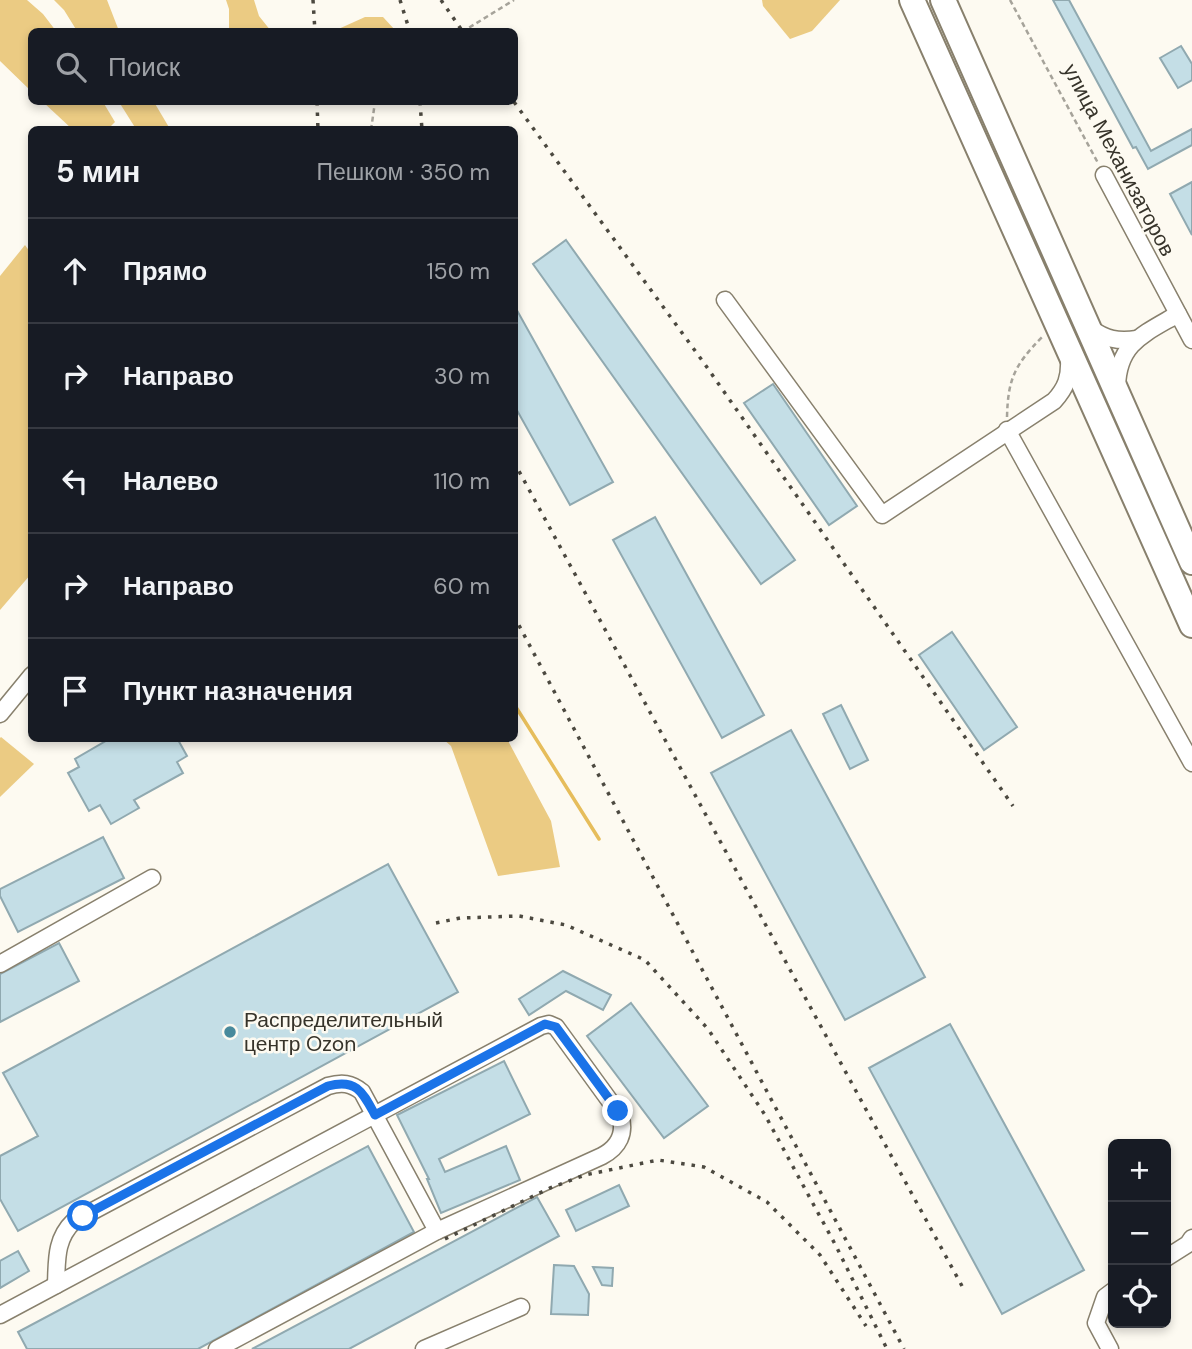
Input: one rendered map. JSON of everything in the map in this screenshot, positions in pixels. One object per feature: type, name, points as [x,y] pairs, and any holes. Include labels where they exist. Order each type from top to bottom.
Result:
[{"type":"highway","points":[[912,0],[1192,625]]},
{"type":"highway","points":[[943,0],[1192,562]]},
{"type":"street","name":"улица Механизаторов","points":[[1104,175],[1192,340]]},
{"type":"street","points":[[724,300],[881,515],[1054,401],[1065,389],[1070,372],[1069,353]]},
{"type":"street","points":[[1117,394],[1117,367],[1125,352],[1137,339],[1178,314]]},
{"type":"street","points":[[1087,326],[1104,338],[1121,341],[1137,339]]},
{"type":"street","points":[[1054,401],[1070,397],[1082,400],[1096,411]]},
{"type":"street","points":[[1007,430],[1192,763]]},
{"type":"street","points":[[0,714],[28,680]]},
{"type":"street","points":[[0,964],[152,878]]},
{"type":"street","points":[[0,1315],[541,1026],[549,1024],[556,1027],[618,1111],[622,1122],[622,1135],[610,1152],[437,1231],[217,1349]]},
{"type":"street","points":[[56,1285],[57,1248],[61,1237],[74,1222],[338,1083],[355,1086],[362,1092],[437,1231]]},
{"type":"street","points":[[1171,1255],[1188,1244],[1192,1238]]},
{"type":"street","points":[[1108,1295],[1096,1323],[1110,1349]]},
{"type":"street","points":[[424,1349],[521,1307]]},
{"type":"path","points":[[469,28],[514,0]]},
{"type":"path","name":"улица Механизаторов","points":[[1010,0],[1104,175]]},
{"type":"path","points":[[372,126],[375,105]]},
{"type":"path","points":[[1007,430],[1008,392],[1019,360],[1047,332]]},
{"type":"shaded area","points":[[0,0],[27,0],[54,28],[28,28],[28,88],[0,61]]},
{"type":"shaded area","points":[[54,0],[107,0],[118,28],[75,28]]},
{"type":"shaded area","points":[[226,0],[254,0],[259,16],[269,28],[229,28]]},
{"type":"shaded area","points":[[762,0],[840,0],[812,31],[790,39],[763,6]]},
{"type":"shaded area","points":[[365,17],[383,17],[393,28],[341,28]]},
{"type":"shaded area","points":[[46,105],[105,105],[115,122],[111,126],[69,126]]},
{"type":"shaded area","points":[[121,105],[156,105],[168,126],[134,126]]},
{"type":"shaded area","points":[[25,245],[28,249],[28,577],[0,610],[0,276]]},
{"type":"shaded area","points":[[0,738],[34,764],[0,797]]},
{"type":"shaded area","points":[[446,742],[509,742],[551,821],[560,867],[498,876],[451,746]]},
{"type":"building","points":[[1053,0],[1069,0],[1151,151],[1192,129],[1192,145],[1148,169],[1136,147],[1133,148]]},
{"type":"building","points":[[1181,46],[1192,64],[1192,80],[1178,88],[1160,58]]},
{"type":"building","points":[[1192,182],[1192,235],[1170,194]]},
{"type":"building","points":[[566,240],[795,560],[761,584],[533,264]]},
{"type":"building","points":[[518,312],[613,482],[570,505],[518,412]]},
{"type":"building","points":[[773,384],[857,506],[829,525],[744,403]]},
{"type":"building","points":[[655,517],[764,715],[722,738],[613,540]]},
{"type":"building","points":[[952,632],[1017,727],[984,750],[919,655]]},
{"type":"building","points":[[841,705],[868,760],[850,769],[823,714]]},
{"type":"building","points":[[791,730],[925,977],[845,1020],[711,773]]},
{"type":"building","points":[[104,742],[179,742],[187,756],[177,762],[183,773],[134,800],[139,808],[111,824],[100,805],[89,811],[68,773],[79,767],[75,759]]},
{"type":"building","points":[[103,837],[124,878],[18,932],[0,896],[0,889]]},
{"type":"building","name":"Распределительный центр Ozon","points":[[388,864],[458,992],[18,1231],[0,1199],[0,1156],[38,1136],[3,1073]]},
{"type":"building","points":[[59,943],[79,981],[0,1022],[0,974]]},
{"type":"building","points":[[563,971],[611,995],[603,1010],[566,991],[529,1015],[519,999]]},
{"type":"building","points":[[631,1003],[708,1106],[664,1138],[587,1036]]},
{"type":"building","points":[[950,1024],[1084,1270],[1002,1314],[869,1068]]},
{"type":"building","points":[[504,1061],[530,1114],[439,1159],[445,1172],[506,1146],[520,1180],[441,1213],[429,1179],[397,1115]]},
{"type":"building","points":[[368,1146],[414,1232],[198,1349],[27,1349],[18,1332]]},
{"type":"building","points":[[619,1185],[629,1206],[576,1231],[566,1210]]},
{"type":"building","points":[[537,1197],[559,1236],[349,1349],[252,1349]]},
{"type":"building","points":[[18,1251],[29,1271],[0,1288],[0,1261]]},
{"type":"building","points":[[554,1265],[574,1266],[589,1294],[588,1315],[551,1314]]},
{"type":"building","points":[[593,1267],[613,1268],[612,1286],[602,1285]]},
{"type":"waterway","points":[[518,710],[599,839]]},
{"type":"railway","points":[[313,0],[315,28]]},
{"type":"railway","points":[[400,0],[409,28]]},
{"type":"railway","points":[[441,0],[460,28]]},
{"type":"railway","points":[[317,105],[318,126]]},
{"type":"railway","points":[[420,105],[422,126]]},
{"type":"railway","points":[[516,105],[704,363],[1013,806]]},
{"type":"railway","points":[[518,469],[962,1286]]},
{"type":"railway","points":[[518,624],[904,1349]]},
{"type":"railway","points":[[436,923],[460,918],[519,916],[566,925],[645,960],[708,1029],[765,1115],[836,1246],[887,1349]]},
{"type":"railway","points":[[445,1239],[550,1188],[585,1175],[658,1160],[704,1167],[767,1202],[820,1255],[866,1326]]},
{"type":"place","name":"Распределительный центр Ozon","points":[[230,1032]]},
{"type":"route","points":[[83,1216],[328,1086],[338,1083],[355,1086],[362,1092],[375,1115],[545,1024],[556,1027],[618,1111]]}]
